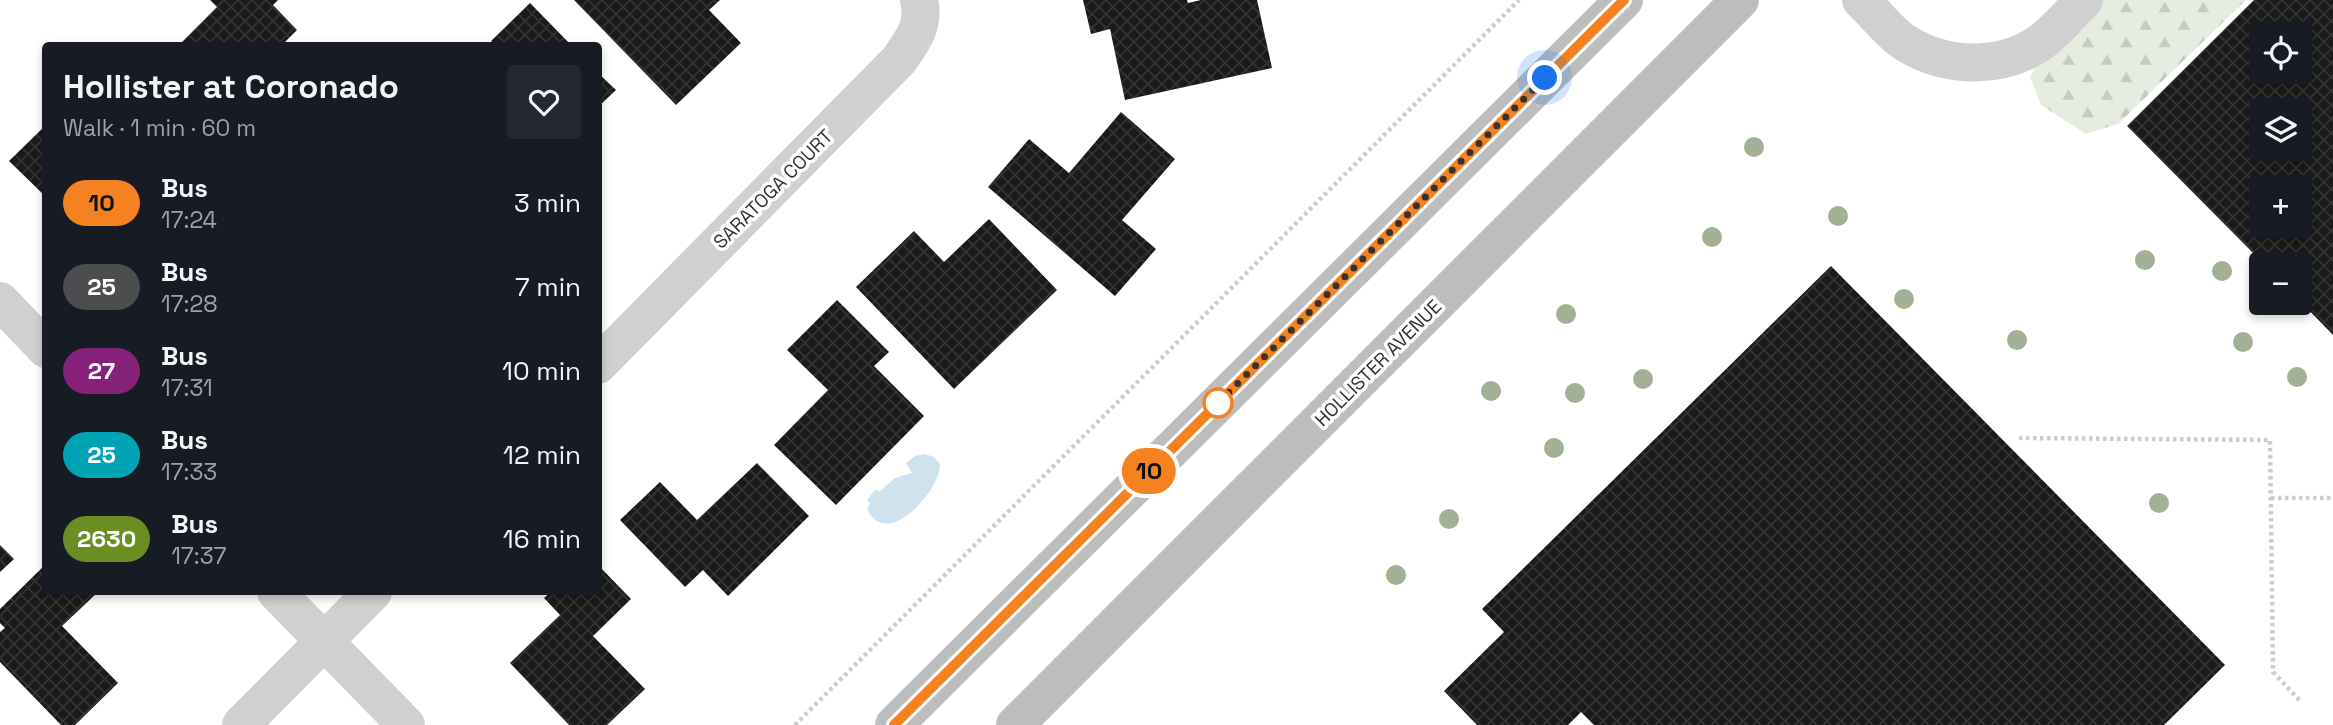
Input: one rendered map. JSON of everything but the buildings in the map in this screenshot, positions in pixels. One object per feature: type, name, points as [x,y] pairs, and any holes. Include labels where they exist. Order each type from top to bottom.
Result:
[{"type":"main road","points":[[894,725],[1624,0]]},
{"type":"main road","name":"HOLLISTER AVENUE","points":[[1015,725],[1740,0]]},
{"type":"street","name":"SARATOGA COURT","points":[[602,361],[899,60],[917,35],[922,17],[919,0]]},
{"type":"street","points":[[1861,0],[1902,41],[1935,58],[1970,64],[2010,57],[2044,40],[2084,0]]},
{"type":"street","points":[[0,301],[42,345]]},
{"type":"street","points":[[279,595],[406,725]]},
{"type":"street","points":[[241,725],[370,595]]},
{"type":"path","points":[[795,725],[1519,0]]},
{"type":"path","points":[[2019,438],[2270,440],[2273,673],[2301,702]]},
{"type":"path","points":[[2271,498],[2333,498]]},
{"type":"green space","points":[[2086,0],[2246,0],[2118,124],[2086,134],[2041,105],[2030,77],[2047,46]]},
{"type":"water","points":[[925,454],[934,457],[940,464],[938,476],[922,502],[898,521],[886,524],[876,520],[867,509],[870,504],[867,500],[875,490],[880,491],[895,478],[912,473],[906,463],[915,456]]},
{"type":"bus line","name":"10","points":[[894,725],[1624,0]]},
{"type":"route","points":[[1218,403],[1210,411],[1545,78]]}]
